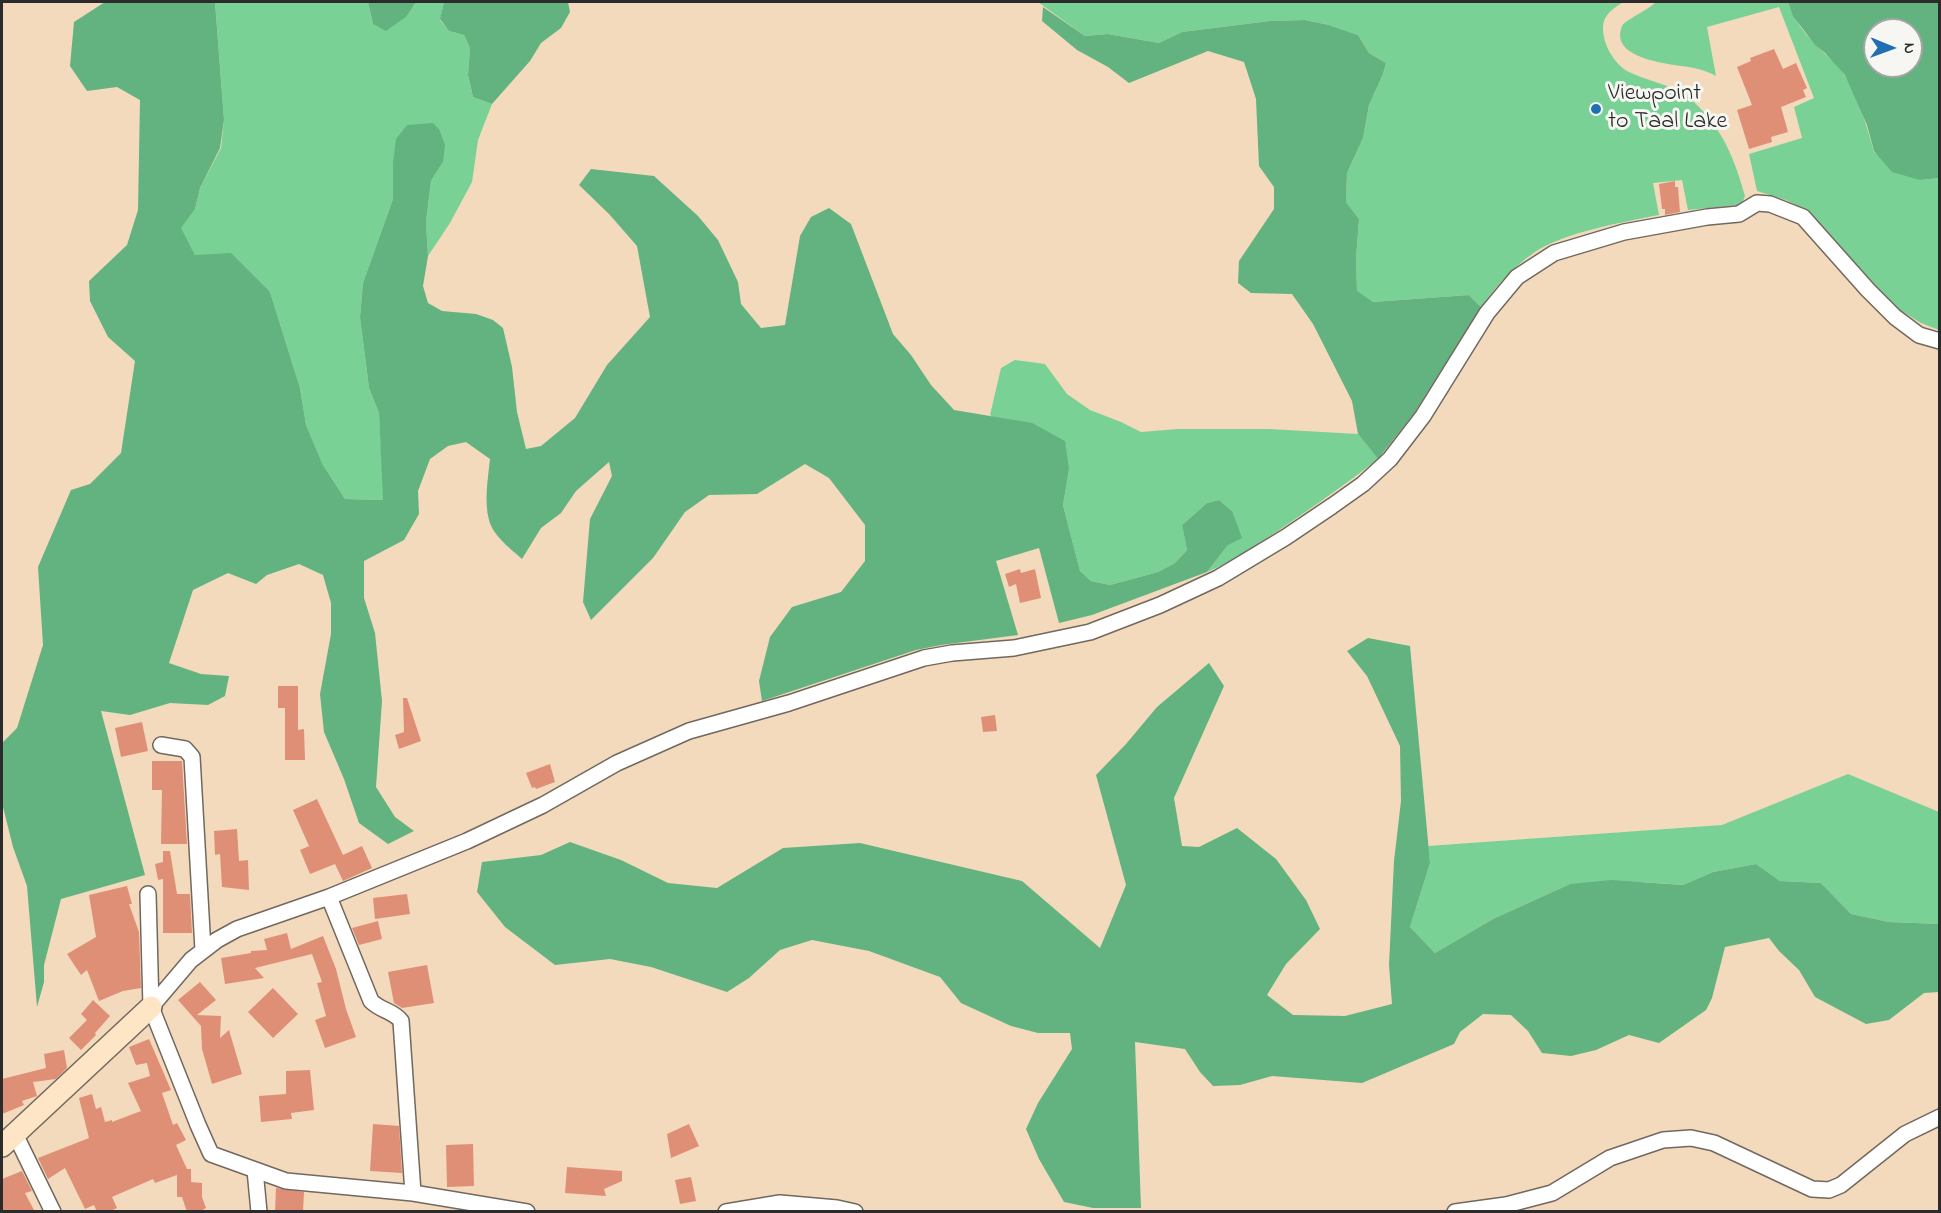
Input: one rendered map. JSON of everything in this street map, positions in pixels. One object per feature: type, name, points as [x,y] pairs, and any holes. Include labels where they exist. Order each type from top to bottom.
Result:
[{"type":"street","points":[[53,1212],[8,1140],[151,1007],[178,974],[203,950],[237,929],[329,897],[476,837],[535,809],[617,764],[705,725],[789,703],[931,657],[1014,648],[1090,632],[1160,605],[1218,578],[1314,519],[1363,484],[1390,459],[1423,416],[1487,313],[1517,277],[1554,253],[1624,232],[1707,217],[1739,214],[1757,203],[1770,204],[1803,217],[1895,317],[1919,335],[1940,341]]},
{"type":"street","points":[[161,745],[185,749],[192,757],[203,950]]},
{"type":"street","points":[[148,894],[151,1007],[211,1154],[286,1181],[413,1192],[527,1212]]},
{"type":"street","points":[[329,897],[371,1001],[381,1010],[396,1014],[402,1021],[413,1192]]},
{"type":"street","points":[[1455,1212],[1506,1205],[1552,1193],[1610,1158],[1663,1140],[1690,1138],[1714,1143],[1812,1189],[1829,1190],[1841,1185],[1905,1134],[1940,1117]]},
{"type":"street","points":[[255,1170],[259,1212]]},
{"type":"street","points":[[726,1212],[780,1203],[837,1208],[855,1212]]},
{"type":"green space","points":[[105,2],[215,2],[224,120],[220,148],[200,188],[195,209],[181,228],[195,255],[231,253],[270,292],[300,388],[306,425],[323,465],[345,499],[383,500],[379,413],[369,388],[360,317],[363,283],[393,199],[396,139],[407,125],[433,123],[439,129],[445,145],[443,162],[431,181],[426,222],[428,256],[423,286],[428,303],[442,311],[476,314],[493,320],[503,328],[512,367],[517,412],[526,449],[541,446],[575,418],[607,365],[650,317],[637,246],[579,185],[591,169],[654,176],[698,216],[718,240],[738,282],[741,304],[761,328],[785,325],[800,236],[811,217],[829,208],[851,224],[893,334],[911,355],[931,385],[954,410],[1032,423],[1065,441],[1069,469],[1063,505],[1080,571],[1091,581],[1110,585],[1158,572],[1175,563],[1187,550],[1182,525],[1207,503],[1219,500],[1232,511],[1242,538],[1228,545],[1207,572],[1092,615],[1059,623],[1039,548],[996,561],[1018,635],[916,650],[762,701],[759,681],[770,637],[792,607],[841,592],[865,561],[865,525],[829,478],[805,464],[757,494],[709,495],[685,512],[653,558],[591,620],[583,602],[590,519],[612,476],[609,462],[576,491],[561,513],[541,528],[522,559],[498,537],[489,520],[487,482],[490,459],[466,442],[448,446],[430,459],[418,491],[419,514],[404,540],[364,561],[364,598],[375,633],[382,701],[376,787],[395,817],[414,831],[388,844],[359,823],[324,732],[320,694],[331,634],[331,603],[323,575],[299,564],[267,575],[256,584],[228,573],[193,590],[169,663],[201,674],[229,676],[225,696],[208,705],[170,703],[130,715],[101,711],[145,875],[61,899],[44,965],[44,982],[37,1007],[27,886],[13,847],[2,803],[2,743],[17,728],[43,645],[38,567],[71,490],[90,484],[121,453],[135,361],[108,337],[90,301],[89,281],[127,245],[138,210],[140,100],[117,87],[87,91],[70,66],[74,22]]},
{"type":"green space","points":[[215,2],[368,2],[373,24],[407,16],[416,2],[444,2],[440,20],[449,31],[464,35],[470,48],[468,75],[473,97],[492,104],[478,140],[472,182],[450,223],[428,256],[426,222],[431,181],[443,162],[393,163],[393,199],[363,283],[360,317],[369,388],[379,413],[384,500],[345,499],[323,465],[306,425],[300,388],[270,292],[195,255],[180,228],[195,209],[200,188],[221,148],[224,120]]},
{"type":"green space","points":[[368,2],[416,2],[407,16],[386,31],[373,24]]},
{"type":"green space","points":[[444,2],[568,2],[570,12],[561,28],[541,43],[530,61],[492,104],[473,97],[468,75],[470,48],[464,35],[449,31],[440,19]]},
{"type":"green space","points":[[1038,2],[1623,2],[1609,12],[1604,21],[1604,36],[1613,58],[1623,69],[1682,93],[1699,107],[1716,127],[1728,148],[1745,196],[1743,201],[1737,205],[1688,210],[1682,180],[1653,183],[1659,215],[1578,233],[1548,245],[1512,270],[1481,307],[1469,295],[1373,302],[1357,292],[1356,259],[1359,219],[1346,202],[1347,173],[1363,138],[1369,105],[1386,63],[1369,53],[1358,35],[1305,20],[1270,21],[1182,32],[1159,43],[1108,34],[1085,36]]},
{"type":"green space","points":[[1656,2],[1788,2],[1803,29],[1849,82],[1862,112],[1874,152],[1920,180],[1939,178],[1939,330],[1921,323],[1895,307],[1810,212],[1786,200],[1757,191],[1749,154],[1802,138],[1794,107],[1814,98],[1779,7],[1707,27],[1716,76],[1694,68],[1646,59],[1625,47],[1620,38],[1622,26]]},
{"type":"green space","points":[[1788,2],[1939,2],[1939,178],[1920,180],[1892,172],[1874,151],[1867,125],[1845,75],[1815,45],[1793,16]]},
{"type":"green space","points":[[1043,7],[1085,36],[1108,34],[1159,43],[1182,32],[1270,21],[1305,20],[1358,35],[1369,53],[1386,63],[1369,105],[1363,138],[1347,173],[1346,202],[1359,219],[1356,259],[1357,291],[1373,302],[1469,295],[1481,307],[1415,412],[1378,459],[1358,434],[1352,401],[1313,324],[1292,294],[1251,293],[1238,283],[1239,261],[1274,209],[1274,187],[1259,166],[1256,99],[1244,62],[1208,51],[1129,83],[1108,67],[1077,50],[1042,21]]},
{"type":"green space","points":[[1015,360],[1045,364],[1067,394],[1090,410],[1141,432],[1178,429],[1269,429],[1358,434],[1378,459],[1279,530],[1235,558],[1207,572],[1228,545],[1232,511],[1219,500],[1207,503],[1182,525],[1187,550],[1175,563],[1158,572],[1110,585],[1091,581],[1080,571],[1063,505],[1069,469],[990,415],[1001,368]]},
{"type":"green space","points":[[1368,638],[1410,646],[1430,863],[1410,927],[1435,953],[1493,919],[1570,884],[1611,880],[1683,885],[1713,872],[1756,864],[1780,881],[1821,883],[1851,914],[1889,922],[1939,924],[1939,992],[1924,993],[1889,1020],[1866,1024],[1815,997],[1799,970],[1769,938],[1725,947],[1712,998],[1706,1010],[1659,1043],[1629,1035],[1596,1050],[1571,1056],[1542,1053],[1528,1031],[1511,1015],[1483,1014],[1460,1032],[1454,1044],[1362,1083],[1272,1076],[1240,1085],[1213,1086],[1200,1072],[1185,1049],[1135,1042],[1141,1208],[1093,1208],[1064,1202],[1039,1159],[1026,1129],[1038,1103],[1072,1049],[1070,1033],[1038,1033],[1011,1026],[961,1003],[940,977],[869,951],[812,940],[780,950],[749,978],[727,992],[651,967],[610,959],[555,965],[505,927],[477,892],[482,862],[541,855],[570,842],[621,860],[668,883],[717,888],[783,848],[860,843],[1022,881],[1100,948],[1126,885],[1096,775],[1157,707],[1209,663],[1224,686],[1174,798],[1182,846],[1199,847],[1237,828],[1276,859],[1306,900],[1320,929],[1286,964],[1267,995],[1293,1015],[1345,1016],[1392,1004],[1389,965],[1394,861],[1401,801],[1400,746],[1367,676],[1347,651]]},
{"type":"green space","points":[[1848,774],[1939,812],[1939,924],[1889,922],[1851,914],[1821,883],[1780,881],[1756,864],[1713,872],[1683,885],[1642,882],[1570,884],[1493,919],[1435,953],[1410,927],[1430,863],[1428,846],[1722,825]]},
{"type":"building","points":[[1774,49],[1783,69],[1796,63],[1807,88],[1803,90],[1806,97],[1781,107],[1788,132],[1771,137],[1772,142],[1749,149],[1737,110],[1752,105],[1737,67],[1751,61],[1750,58]]},
{"type":"building","points":[[1675,181],[1675,187],[1678,187],[1680,212],[1665,215],[1665,209],[1662,209],[1659,184]]},
{"type":"building","points":[[1020,569],[1021,573],[1035,569],[1041,598],[1020,603],[1016,584],[1009,587],[1005,574]]},
{"type":"building","points":[[278,686],[298,686],[298,730],[304,729],[305,760],[285,760],[285,708],[278,708]]},
{"type":"building","points":[[403,698],[407,698],[421,741],[399,749],[395,735],[404,732]]},
{"type":"building","points":[[995,715],[997,731],[983,732],[981,717]]},
{"type":"building","points":[[142,722],[148,751],[121,757],[115,728]]},
{"type":"building","points":[[152,761],[182,761],[187,844],[161,844],[162,790],[152,790]]},
{"type":"building","points":[[550,764],[555,782],[536,789],[532,788],[526,773]]},
{"type":"building","points":[[317,799],[343,855],[362,846],[372,868],[343,881],[335,864],[310,874],[300,850],[309,846],[293,810]]},
{"type":"building","points":[[237,829],[239,861],[248,860],[249,890],[222,887],[220,854],[215,855],[214,831]]},
{"type":"building","points":[[163,851],[170,851],[177,894],[190,894],[192,933],[163,933],[163,879],[158,880],[155,864],[163,862]]},
{"type":"building","points":[[127,886],[132,904],[129,904],[139,932],[141,988],[123,991],[99,1001],[87,970],[81,975],[67,954],[96,937],[89,895]]},
{"type":"building","points":[[407,894],[410,914],[375,919],[373,898]]},
{"type":"building","points":[[378,921],[382,939],[359,945],[352,928]]},
{"type":"building","points":[[287,933],[291,949],[323,936],[336,969],[356,1037],[325,1048],[315,1020],[326,1016],[317,983],[322,982],[312,954],[255,968],[264,978],[225,984],[221,958],[267,950],[264,939]]},
{"type":"building","points":[[427,965],[434,1003],[402,1008],[394,1003],[388,972]]},
{"type":"building","points":[[200,982],[216,1000],[197,1015],[221,1016],[220,1038],[229,1030],[242,1074],[212,1084],[202,1049],[201,1026],[178,1000]]},
{"type":"building","points":[[273,988],[298,1014],[273,1038],[248,1012]]},
{"type":"building","points":[[93,1000],[110,1016],[81,1050],[69,1038],[87,1020],[81,1014]]},
{"type":"building","points":[[149,1039],[171,1090],[162,1093],[173,1125],[177,1123],[186,1140],[176,1145],[187,1169],[191,1169],[191,1182],[202,1183],[202,1197],[206,1208],[199,1212],[187,1212],[182,1197],[177,1197],[177,1175],[155,1183],[153,1179],[112,1197],[117,1208],[109,1212],[97,1212],[94,1205],[85,1209],[65,1168],[48,1179],[38,1158],[89,1138],[79,1098],[92,1094],[96,1109],[101,1107],[105,1122],[112,1120],[112,1122],[141,1111],[128,1083],[150,1076],[147,1063],[136,1065],[129,1047]]},
{"type":"building","points":[[64,1050],[67,1068],[56,1079],[33,1082],[37,1096],[22,1101],[24,1105],[2,1114],[2,1079],[46,1068],[44,1054]]},
{"type":"building","points":[[310,1070],[314,1110],[291,1113],[292,1119],[261,1122],[259,1096],[286,1094],[286,1071]]},
{"type":"building","points":[[373,1124],[399,1126],[402,1173],[370,1171]]},
{"type":"building","points":[[689,1124],[699,1146],[671,1158],[667,1134]]},
{"type":"building","points":[[473,1144],[474,1186],[447,1187],[446,1145]]},
{"type":"building","points":[[567,1167],[622,1171],[622,1181],[604,1189],[606,1196],[565,1193]]},
{"type":"building","points":[[22,1171],[32,1191],[25,1193],[35,1212],[2,1212],[2,1179]]},
{"type":"building","points":[[691,1177],[696,1201],[680,1204],[675,1180]]},
{"type":"building","points":[[276,1188],[304,1192],[303,1212],[275,1212]]},
{"type":"place","name":"Viewpoint to Taal Lake","points":[[1596,109]]}]
